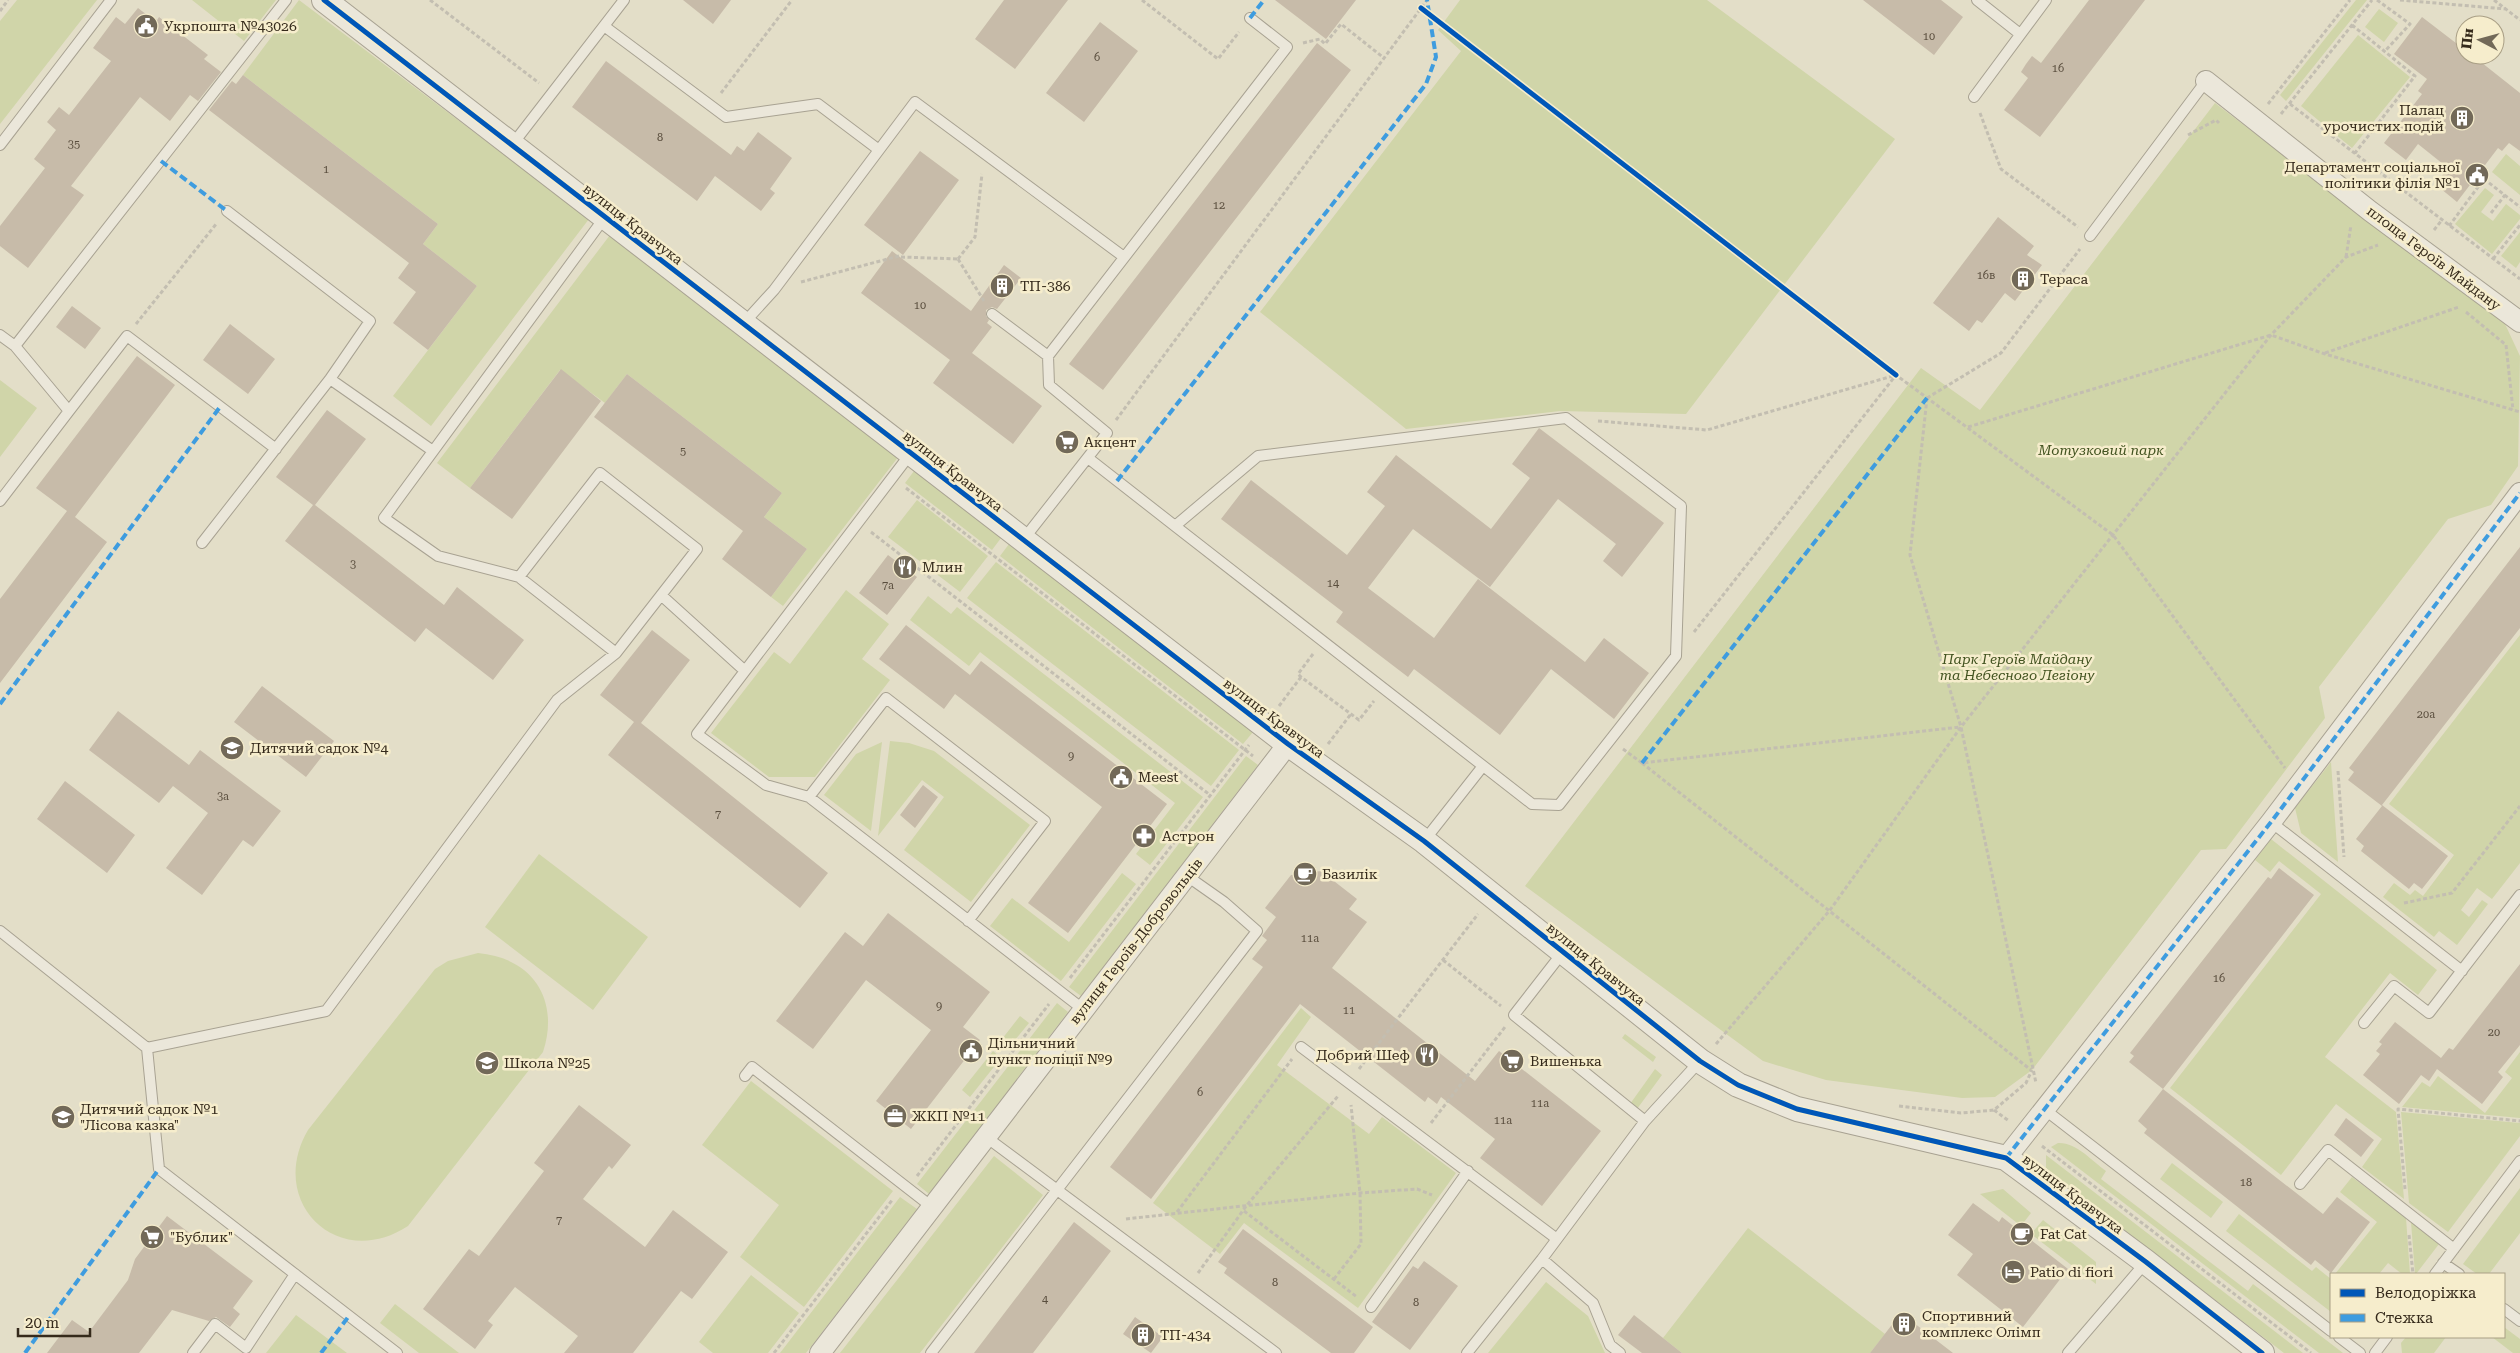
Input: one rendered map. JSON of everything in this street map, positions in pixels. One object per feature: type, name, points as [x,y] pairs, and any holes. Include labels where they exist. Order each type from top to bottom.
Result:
[{"type":"street","name":"вулиця Кравчука","points":[[324,0],[1024,540],[1271,716],[1288,744],[1424,841],[1563,951],[1711,1056],[1738,1084],[1797,1109],[2006,1158],[2146,1262],[2262,1353]]},
{"type":"street","name":"площа Героїв Майдану","points":[[2206,81],[2370,211],[2520,322]]},
{"type":"street","points":[[2006,1158],[2271,822],[2520,493]]},
{"type":"street","name":"вулиця Героїв-Добровольців","points":[[820,1353],[1288,744]]},
{"type":"lane","points":[[0,145],[111,0]]},
{"type":"lane","points":[[15,346],[286,0]]},
{"type":"lane","points":[[512,145],[624,0]]},
{"type":"lane","points":[[1976,0],[2020,34]]},
{"type":"lane","points":[[1974,97],[2046,0]]},
{"type":"lane","points":[[1024,540],[1107,433],[1049,384],[1048,356],[1287,47],[1250,18]]},
{"type":"lane","points":[[604,26],[726,117],[818,104],[879,150]]},
{"type":"lane","points":[[2090,236],[2206,81]]},
{"type":"lane","points":[[743,324],[774,290],[915,102],[1124,257]]},
{"type":"lane","points":[[202,543],[330,379],[370,321],[226,211]]},
{"type":"lane","points":[[605,217],[384,518],[438,556],[519,577],[616,653]]},
{"type":"lane","points":[[992,314],[1048,356]]},
{"type":"lane","points":[[0,335],[15,346],[69,411]]},
{"type":"lane","points":[[0,501],[127,336],[276,449]]},
{"type":"lane","points":[[330,379],[433,451]]},
{"type":"lane","points":[[1088,458],[1322,641],[1532,804],[1559,805],[1676,656],[1681,506],[1566,418],[1258,456],[1175,526]]},
{"type":"lane","points":[[910,453],[697,734],[766,785],[809,797],[1084,1010]]},
{"type":"lane","points":[[147,1048],[326,1011],[557,700],[616,653],[697,549],[600,473],[519,577]]},
{"type":"lane","points":[[661,596],[745,671]]},
{"type":"lane","points":[[809,797],[886,698],[1045,821],[968,921]]},
{"type":"lane","points":[[1424,841],[1483,766]]},
{"type":"lane","points":[[2271,822],[2462,971]]},
{"type":"lane","points":[[930,1353],[1059,1189],[1257,931],[1224,902],[1187,876]]},
{"type":"lane","points":[[2364,1023],[2394,986],[2429,1013],[2520,895]]},
{"type":"lane","points":[[0,931],[147,1048],[159,1169],[397,1353]]},
{"type":"lane","points":[[1563,951],[1514,1015],[1646,1121]]},
{"type":"lane","points":[[1301,1047],[1557,1239]]},
{"type":"lane","points":[[1467,1353],[1542,1259],[1646,1121],[1711,1056]]},
{"type":"lane","points":[[745,1076],[752,1067],[932,1207]]},
{"type":"lane","points":[[2044,1109],[2330,1330]]},
{"type":"lane","points":[[986,1137],[1059,1189],[1100,1222],[1276,1353]]},
{"type":"lane","points":[[2300,1184],[2328,1150],[2454,1248]]},
{"type":"lane","points":[[2436,1273],[2520,1161]]},
{"type":"lane","points":[[1371,1307],[1468,1171]]},
{"type":"lane","points":[[1542,1259],[1593,1303],[1610,1345],[1620,1353]]},
{"type":"lane","points":[[2068,1353],[2146,1262]]},
{"type":"lane","points":[[2444,1263],[2458,1273]]},
{"type":"lane","points":[[193,1353],[215,1324],[244,1350],[295,1274]]},
{"type":"lane","points":[[2505,1310],[2520,1322]]},
{"type":"lane","points":[[2340,1338],[2360,1353]]},
{"type":"lane","points":[[2375,1353],[2386,1338]]},
{"type":"path","points":[[0,11],[8,0]]},
{"type":"path","points":[[430,0],[552,93]]},
{"type":"path","points":[[711,106],[792,0]]},
{"type":"path","points":[[1142,0],[1218,59],[1250,18]]},
{"type":"path","points":[[1107,433],[1427,0]]},
{"type":"path","points":[[2350,0],[2267,105],[2280,116],[2372,0]]},
{"type":"path","points":[[2377,0],[2410,24],[2385,51]]},
{"type":"path","points":[[2400,0],[2506,9]]},
{"type":"path","points":[[2494,0],[2520,20]]},
{"type":"path","points":[[1320,40],[1325,44],[1341,24],[1384,58]]},
{"type":"path","points":[[2352,25],[2415,76],[2354,153]]},
{"type":"path","points":[[1927,398],[2001,353],[2090,236],[2001,169],[1974,97]]},
{"type":"path","points":[[2290,104],[2518,278],[2520,273]]},
{"type":"path","points":[[2182,138],[2216,120],[2224,126]]},
{"type":"path","points":[[958,259],[975,237],[984,153]]},
{"type":"path","points":[[2449,226],[2484,179],[2520,207]]},
{"type":"path","points":[[2491,213],[2505,195]]},
{"type":"path","points":[[127,336],[226,211]]},
{"type":"path","points":[[2346,257],[2352,221],[2360,227]]},
{"type":"path","points":[[2493,259],[2520,225]]},
{"type":"path","points":[[1711,1056],[1713,1046],[1830,910],[1961,727],[2271,335],[2346,257],[2382,244],[2375,238]]},
{"type":"path","points":[[774,290],[900,257],[958,259]]},
{"type":"path","points":[[958,259],[992,314]]},
{"type":"path","points":[[2452,300],[2506,345],[2513,410]]},
{"type":"path","points":[[2324,354],[2459,307]]},
{"type":"path","points":[[1967,427],[2271,335],[2324,354],[2520,412]]},
{"type":"path","points":[[1896,375],[2113,535],[2298,787]]},
{"type":"path","points":[[1566,418],[1707,430],[1896,375]]},
{"type":"path","points":[[1676,656],[1896,375]]},
{"type":"path","points":[[1893,1106],[1961,1113],[1994,1110],[2026,1083],[2032,1070],[1961,727],[1910,555],[1927,398]]},
{"type":"path","points":[[893,477],[1269,769]]},
{"type":"path","points":[[858,523],[1210,795]]},
{"type":"path","points":[[1322,641],[1298,674],[1301,677],[1359,720],[1383,688]]},
{"type":"path","points":[[1065,984],[1301,677]]},
{"type":"path","points":[[1270,702],[1271,716]]},
{"type":"path","points":[[1271,716],[1285,713]]},
{"type":"path","points":[[1328,745],[1351,714]]},
{"type":"path","points":[[1642,763],[1961,727]]},
{"type":"path","points":[[2335,738],[2345,880]]},
{"type":"path","points":[[1609,739],[1830,910],[2032,1070]]},
{"type":"path","points":[[1320,740],[1335,751]]},
{"type":"path","points":[[2382,908],[2452,892],[2520,806]]},
{"type":"path","points":[[1188,1287],[1248,1205],[1349,1082],[1492,896]]},
{"type":"path","points":[[1421,1136],[1514,1015],[1443,960]]},
{"type":"path","points":[[774,1353],[1053,999]]},
{"type":"path","points":[[1177,1213],[1301,1047]]},
{"type":"path","points":[[1334,1279],[1361,1244],[1360,1193],[1349,1082]]},
{"type":"path","points":[[2398,1109],[2520,1121]]},
{"type":"path","points":[[1994,1110],[2311,1353]]},
{"type":"path","points":[[1100,1222],[1360,1193],[1417,1189],[1446,1201]]},
{"type":"path","points":[[1244,1211],[1371,1307]]},
{"type":"green space","points":[[17,0],[97,0],[0,124],[0,21]]},
{"type":"green space","points":[[192,0],[276,0],[244,41]]},
{"type":"green space","points":[[299,0],[589,219],[431,426],[393,396],[477,286],[423,244],[438,224],[243,75]]},
{"type":"green space","points":[[1460,0],[1707,0],[1895,139],[1686,414],[1560,411],[1406,429],[1260,312],[1461,51],[1438,30]]},
{"type":"green space","points":[[2356,0],[2367,0],[2286,101],[2280,95]]},
{"type":"green space","points":[[2379,9],[2398,23],[2384,42],[2365,27]]},
{"type":"green space","points":[[2358,35],[2410,77],[2352,148],[2301,106]]},
{"type":"green space","name":"Парк Героїв Майдану та Небесного Легіону","points":[[2215,103],[2505,324],[2520,356],[2518,466],[2491,505],[2448,519],[2319,687],[2325,718],[2226,849],[2201,850],[2032,1070],[1995,1097],[1962,1098],[1826,1080],[1763,1061],[1525,886],[1921,368],[1980,410]]},
{"type":"green space","points":[[2506,154],[2520,166],[2520,195],[2492,172]]},
{"type":"green space","points":[[2485,188],[2494,195],[2481,212],[2493,221],[2506,204],[2520,215],[2520,219],[2492,254],[2455,224]]},
{"type":"green space","points":[[2520,232],[2520,262],[2516,268],[2501,256]]},
{"type":"green space","points":[[610,235],[899,456],[783,606],[771,597],[807,549],[764,517],[782,493],[627,374],[605,403],[560,370],[470,488],[437,463]]},
{"type":"green space","points":[[0,380],[37,408],[0,457]]},
{"type":"green space","points":[[914,471],[1001,538],[992,550],[905,483]]},
{"type":"green space","points":[[917,500],[988,556],[960,592],[888,537]]},
{"type":"green space","points":[[1009,544],[1253,732],[1243,744],[1000,556]]},
{"type":"green space","points":[[996,562],[1239,750],[1211,786],[967,598]]},
{"type":"green space","points":[[846,590],[889,624],[862,659],[890,680],[815,777],[769,777],[711,733],[774,652],[790,664]]},
{"type":"green space","points":[[928,596],[951,614],[957,607],[1203,797],[1150,865],[1136,854],[1175,803],[980,652],[969,666],[910,620]]},
{"type":"green space","points":[[2520,635],[2520,863],[2492,899],[2477,888],[2461,910],[2469,917],[2482,900],[2488,904],[2457,945],[2439,931],[2434,937],[2383,897],[2394,883],[2410,895],[2415,890],[2423,896],[2454,855],[2389,804]]},
{"type":"green space","points":[[890,741],[909,743],[934,751],[1030,825],[971,902],[904,850],[944,797],[922,780],[878,836]]},
{"type":"green space","points":[[882,742],[871,831],[824,795],[856,754]]},
{"type":"green space","points":[[1246,756],[1258,765],[1081,996],[1069,987]]},
{"type":"green space","points":[[2331,762],[2338,862],[2301,833],[2295,808]]},
{"type":"green space","points":[[2271,839],[2437,970],[2418,995],[2390,973],[2325,1057],[2396,1112],[2404,1199],[2362,1167],[2382,1139],[2336,1104],[2281,1175],[2170,1088],[2321,894],[2279,861],[2270,872],[2255,860]]},
{"type":"green space","points":[[539,854],[648,937],[593,1010],[485,927]]},
{"type":"green space","points":[[1122,873],[1136,884],[1061,981],[990,926],[1012,898],[1069,942]]},
{"type":"green space","points":[[478,953],[514,963],[538,985],[548,1015],[543,1052],[408,1226],[382,1238],[357,1241],[335,1235],[316,1222],[303,1204],[296,1182],[297,1157],[308,1130],[435,969],[448,961]]},
{"type":"green space","points":[[1057,1003],[1068,1012],[929,1194],[917,1184]]},
{"type":"green space","points":[[1301,1008],[1311,1017],[1277,1065],[1369,1134],[1382,1117],[1456,1173],[1358,1308],[1244,1223],[1220,1254],[1153,1203]]},
{"type":"green space","points":[[1020,1016],[1029,1023],[1010,1046],[1002,1039]]},
{"type":"green space","points":[[1625,1034],[1656,1057],[1653,1062],[1622,1038]]},
{"type":"green space","points":[[993,1051],[1001,1058],[970,1097],[962,1090]]},
{"type":"green space","points":[[2520,1052],[2520,1118],[2402,1107],[2422,1082],[2430,1087],[2438,1076],[2485,1113],[2512,1078],[2505,1072]]},
{"type":"green space","points":[[1655,1069],[1662,1075],[1637,1109],[1630,1104]]},
{"type":"green space","points":[[751,1081],[893,1191],[804,1307],[740,1257],[779,1205],[702,1145]]},
{"type":"green space","points":[[2401,1112],[2520,1123],[2520,1136],[2448,1232],[2409,1203]]},
{"type":"green space","points":[[2058,1143],[2071,1146],[2083,1153],[2106,1171],[2101,1179],[2248,1291],[2253,1284],[2343,1353],[2319,1353],[2051,1147]]},
{"type":"green space","points":[[2046,1155],[2303,1353],[2284,1353],[2051,1174],[2046,1168]]},
{"type":"green space","points":[[994,1156],[1043,1195],[920,1353],[840,1353]]},
{"type":"green space","points":[[2172,1163],[2223,1202],[2211,1218],[2160,1179]]},
{"type":"green space","points":[[2352,1177],[2406,1218],[2410,1273],[2401,1273],[2388,1263],[2380,1273],[2336,1273],[2377,1222],[2340,1192]]},
{"type":"green space","points":[[2520,1188],[2520,1233],[2490,1273],[2476,1273],[2463,1264]]},
{"type":"green space","points":[[2003,1189],[2031,1213],[2021,1226],[1980,1194]]},
{"type":"green space","points":[[900,1197],[917,1209],[806,1353],[780,1353]]},
{"type":"green space","points":[[2239,1214],[2312,1271],[2316,1267],[2330,1278],[2330,1311],[2226,1231]]},
{"type":"green space","points":[[2043,1220],[2096,1262],[2096,1284],[2031,1234]]},
{"type":"green space","points":[[2411,1222],[2439,1244],[2415,1273]]},
{"type":"green space","points":[[1748,1228],[1885,1334],[1870,1353],[1682,1353],[1663,1338]]},
{"type":"green space","points":[[751,1275],[799,1313],[768,1353],[713,1353],[699,1342]]},
{"type":"green space","points":[[1546,1282],[1588,1316],[1605,1353],[1488,1353]]},
{"type":"green space","points":[[395,1304],[459,1353],[419,1353],[380,1323]]},
{"type":"green space","points":[[296,1315],[347,1353],[266,1353]]},
{"type":"green space","points":[[2505,1328],[2520,1339],[2520,1353],[2513,1353],[2493,1338],[2505,1338]]},
{"type":"green space","points":[[2405,1338],[2445,1338],[2434,1353],[2402,1353],[2401,1343]]},
{"type":"building","points":[[683,0],[731,0],[713,24]]},
{"type":"building","points":[[1004,0],[1068,0],[1015,69],[975,39]]},
{"type":"building","points":[[1275,0],[1356,0],[1326,39]]},
{"type":"building","points":[[1863,0],[1941,0],[1963,17],[1934,55]]},
{"type":"building","points":[[2089,0],[2145,0],[2040,137],[2004,110],[2028,78],[2021,72],[2032,56],[2041,63]]},
{"type":"building","points":[[138,8],[156,22],[159,17],[208,55],[204,59],[221,72],[198,101],[190,95],[170,121],[140,97],[71,186],[84,195],[28,268],[0,246],[0,226],[45,168],[34,159],[56,130],[47,122],[59,107],[69,115],[111,61],[93,48],[116,17],[125,24]]},
{"type":"building","name":"Палац урочистих подій","points":[[2422,17],[2455,42],[2455,65],[2485,65],[2520,93],[2520,151],[2509,143],[2502,151],[2498,148],[2457,202],[2435,184],[2448,168],[2418,144],[2406,160],[2384,143],[2422,94],[2418,91],[2427,79],[2394,54]]},
{"type":"building","points":[[1100,22],[1138,51],[1084,122],[1046,93]]},
{"type":"building","points":[[1317,43],[1351,70],[1103,390],[1069,364]]},
{"type":"building","points":[[606,61],[731,155],[737,146],[744,151],[758,132],[792,158],[770,189],[775,193],[761,211],[715,176],[697,201],[572,107]]},
{"type":"building","points":[[243,75],[438,224],[423,244],[477,286],[428,350],[393,323],[416,292],[398,278],[409,263],[209,110],[232,81],[236,84]]},
{"type":"building","points":[[920,151],[959,180],[903,255],[864,225]]},
{"type":"building","points":[[1998,217],[2034,246],[2027,255],[2042,265],[2015,301],[2005,293],[1982,323],[1977,320],[1969,331],[1933,303]]},
{"type":"building","points":[[892,251],[971,311],[1004,265],[1021,278],[997,309],[992,307],[986,310],[986,316],[989,320],[987,323],[992,327],[972,353],[1042,406],[1013,444],[933,383],[950,360],[861,293]]},
{"type":"building","points":[[72,306],[101,328],[85,349],[56,327]]},
{"type":"building","points":[[230,324],[275,359],[248,394],[203,360]]},
{"type":"building","points":[[137,356],[175,385],[75,517],[107,542],[0,683],[0,599],[67,511],[36,488]]},
{"type":"building","points":[[561,369],[601,401],[512,519],[470,488]]},
{"type":"building","points":[[627,374],[782,493],[764,517],[807,549],[771,597],[722,559],[743,531],[594,417]]},
{"type":"building","points":[[327,410],[366,439],[315,505],[444,605],[457,587],[524,640],[493,680],[426,628],[415,642],[285,541],[313,505],[276,477]]},
{"type":"building","points":[[1539,428],[1664,523],[1622,577],[1603,561],[1616,544],[1558,499],[1490,587],[1413,529],[1368,588],[1434,638],[1478,579],[1585,662],[1604,638],[1649,673],[1614,719],[1551,669],[1500,735],[1414,669],[1408,677],[1336,622],[1343,612],[1221,519],[1251,480],[1347,555],[1385,506],[1367,492],[1396,455],[1491,529],[1530,478],[1512,464]]},
{"type":"building","points":[[2520,547],[2520,628],[2382,805],[2448,856],[2422,889],[2414,883],[2409,889],[2361,851],[2364,846],[2356,839],[2382,806],[2348,780],[2354,772],[2349,768]]},
{"type":"building","points":[[888,555],[917,577],[887,615],[859,593]]},
{"type":"building","points":[[906,625],[970,675],[981,661],[1167,804],[1068,933],[1028,903],[1102,807],[955,694],[944,709],[879,659]]},
{"type":"building","points":[[652,630],[690,660],[641,723],[828,873],[800,908],[608,755],[634,722],[600,695]]},
{"type":"building","points":[[262,686],[334,741],[306,777],[234,722]]},
{"type":"building","points":[[118,711],[189,765],[200,750],[281,811],[253,847],[243,840],[202,895],[166,868],[208,813],[173,786],[159,803],[89,750]]},
{"type":"building","points":[[65,781],[135,835],[107,873],[37,819]]},
{"type":"building","points":[[923,785],[938,797],[915,828],[900,815]]},
{"type":"building","points":[[2279,868],[2314,895],[2163,1089],[2129,1062],[2134,1056],[2130,1053],[2268,877],[2271,879]]},
{"type":"building","points":[[1321,871],[1357,899],[1349,909],[1367,922],[1332,968],[1475,1081],[1499,1051],[1601,1131],[1542,1206],[1480,1158],[1495,1139],[1441,1097],[1437,1104],[1428,1097],[1425,1102],[1300,1004],[1151,1199],[1110,1167],[1263,967],[1252,959],[1267,940],[1262,936],[1276,917],[1265,908],[1291,875]]},
{"type":"building","points":[[888,913],[990,992],[963,1027],[980,1040],[911,1129],[876,1101],[931,1030],[866,980],[813,1049],[776,1021],[845,932],[863,946]]},
{"type":"building","points":[[2520,964],[2520,1045],[2498,1072],[2503,1077],[2482,1104],[2437,1069],[2429,1081],[2421,1075],[2399,1104],[2363,1075],[2380,1054],[2376,1051],[2382,1044],[2379,1042],[2395,1022],[2441,1058],[2449,1048],[2453,1050]]},
{"type":"building","points":[[2163,1089],[2323,1214],[2337,1197],[2370,1222],[2331,1273],[2315,1260],[2311,1265],[2144,1133],[2147,1129],[2138,1121]]},
{"type":"building","points":[[579,1105],[631,1145],[612,1169],[609,1166],[583,1199],[645,1247],[673,1210],[728,1252],[692,1299],[681,1291],[633,1353],[564,1353],[578,1336],[515,1287],[488,1321],[493,1325],[475,1349],[423,1309],[469,1249],[479,1256],[544,1171],[534,1163]]},
{"type":"building","points":[[2346,1118],[2374,1140],[2361,1157],[2334,1135]]},
{"type":"building","name":"Patio di fiori","points":[[1973,1203],[1999,1222],[2002,1217],[2068,1269],[2023,1327],[1957,1275],[1973,1254],[1948,1235]]},
{"type":"building","points":[[167,1216],[253,1281],[233,1308],[240,1314],[230,1327],[216,1317],[209,1321],[172,1310],[139,1353],[47,1353],[72,1320],[89,1332],[128,1280],[135,1259]]},
{"type":"building","points":[[1074,1222],[1111,1251],[1033,1353],[974,1353]]},
{"type":"building","points":[[1243,1229],[1373,1327],[1354,1353],[1331,1353],[1224,1273],[1227,1268],[1218,1262]]},
{"type":"building","points":[[1424,1261],[1458,1286],[1410,1350],[1372,1322],[1413,1266],[1418,1269]]},
{"type":"building","name":"Спортивний комплекс Олімп","points":[[1901,1313],[1953,1353],[1870,1353]]},
{"type":"building","points":[[1634,1315],[1682,1353],[1642,1353],[1618,1335]]},
{"type":"building","name":"ТП-434","points":[[1135,1317],[1163,1337],[1151,1353],[1123,1334]]},
{"type":"marked path","points":[[1250,18],[1264,0]]},
{"type":"marked path","points":[[1117,481],[1426,84],[1436,57],[1427,0]]},
{"type":"marked path","points":[[161,161],[227,211]]},
{"type":"marked path","points":[[1642,763],[1927,398]]},
{"type":"marked path","points":[[0,704],[220,407]]},
{"type":"marked path","points":[[2006,1158],[2271,822],[2520,493]]},
{"type":"marked path","points":[[25,1353],[159,1169]]},
{"type":"marked path","points":[[321,1353],[349,1316]]},
{"type":"cycle path","points":[[324,0],[1288,744],[1424,841],[1700,1061],[1738,1085],[1797,1109],[2006,1158],[2146,1262],[2262,1353]]},
{"type":"cycle path","points":[[1421,8],[1896,375]]},
{"type":"place","name":"Укрпошта №43026","points":[[146,26]]},
{"type":"place","name":"Палац урочистих подій","points":[[2462,118]]},
{"type":"place","name":"Департамент соціальної політики філія №1","points":[[2477,175]]},
{"type":"place","name":"Тераса","points":[[2023,279]]},
{"type":"place","name":"ТП-386","points":[[1002,286]]},
{"type":"place","name":"Акцент","points":[[1067,442]]},
{"type":"place","name":"Млин","points":[[905,567]]},
{"type":"place","name":"Дитячий садок №4","points":[[232,748]]},
{"type":"place","name":"Meest","points":[[1121,777]]},
{"type":"place","name":"Астрон","points":[[1144,836]]},
{"type":"place","name":"Базилік","points":[[1305,874]]},
{"type":"place","name":"Дільничний пункт поліції №9","points":[[971,1051]]},
{"type":"place","name":"Добрий Шеф","points":[[1427,1055]]},
{"type":"place","name":"Вишенька","points":[[1512,1061]]},
{"type":"place","name":"Школа №25","points":[[487,1063]]},
{"type":"place","name":"ЖКП №11","points":[[895,1116]]},
{"type":"place","name":"Дитячий садок №1 \"Лісова казка\"","points":[[63,1117]]},
{"type":"place","name":"Fat Саt","points":[[2022,1234]]},
{"type":"place","name":"\"Бублик\"","points":[[152,1237]]},
{"type":"place","name":"Patio di fiori","points":[[2013,1272]]},
{"type":"place","name":"Спортивний комплекс Олімп","points":[[1904,1324]]},
{"type":"place","name":"ТП-434","points":[[1143,1335]]},
{"type":"park label","name":"Мотузковий парк","points":[[2101,450]]}]
